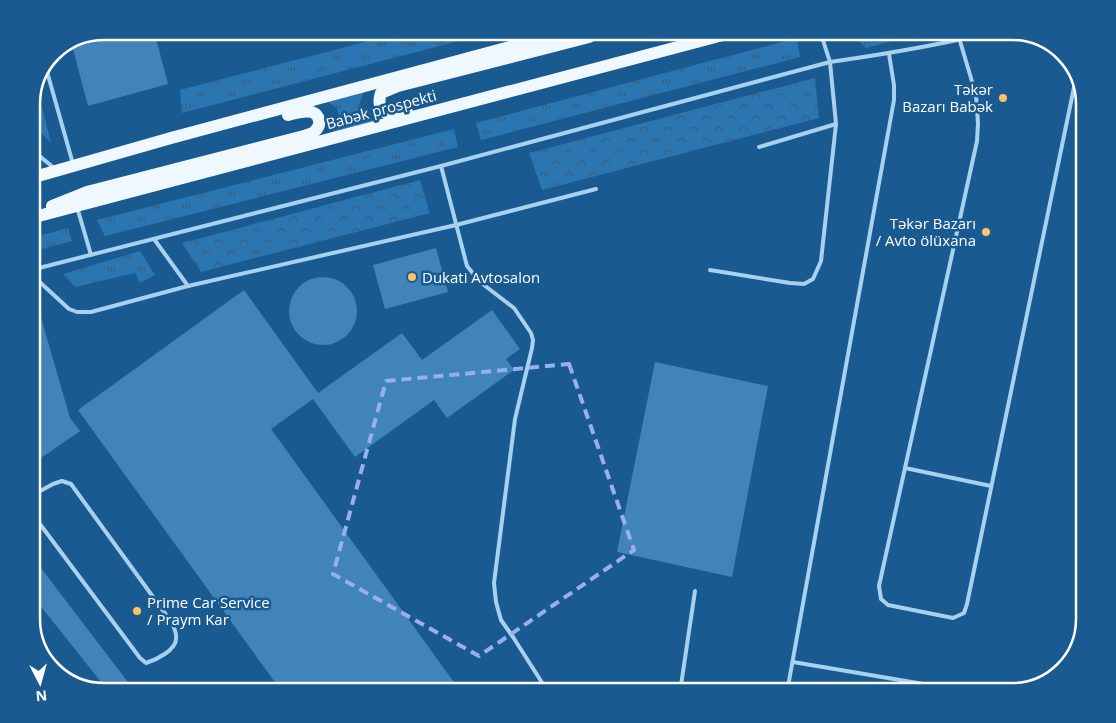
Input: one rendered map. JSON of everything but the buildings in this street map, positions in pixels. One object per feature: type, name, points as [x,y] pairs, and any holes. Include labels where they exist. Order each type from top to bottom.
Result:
[{"type":"main road","name":"Babək prospekti","points":[[40,176],[171,138],[536,40]]},
{"type":"main road","points":[[511,91],[471,95],[395,114],[384,112],[379,102],[382,93],[398,86],[577,40]]},
{"type":"main road","name":"Babək prospekti","points":[[40,215],[704,40]]},
{"type":"main road","points":[[40,213],[87,192],[304,136],[314,132],[318,127],[319,118],[312,112],[298,112],[222,134],[171,138]]},
{"type":"lane","points":[[710,270],[790,283],[804,284],[813,279],[821,261],[836,124],[830,62],[823,40]]},
{"type":"lane","points":[[40,269],[441,166],[830,62],[889,54],[960,40],[976,95],[977,141],[879,586],[881,599],[888,605],[953,618],[964,613],[967,604],[1074,88]]},
{"type":"lane","points":[[789,683],[894,100],[894,85],[889,54]]},
{"type":"lane","points":[[48,75],[73,166]]},
{"type":"lane","points":[[759,147],[836,124]]},
{"type":"lane","points":[[40,157],[57,171]]},
{"type":"lane","points":[[441,166],[467,266],[480,282],[514,308],[531,333],[533,340],[515,419],[494,583],[496,602],[501,620],[542,683]]},
{"type":"lane","points":[[40,281],[70,309],[77,312],[91,312],[188,286],[456,225],[596,189]]},
{"type":"lane","points":[[77,206],[91,255]]},
{"type":"lane","points":[[154,239],[188,286]]},
{"type":"lane","points":[[905,468],[991,486]]},
{"type":"lane","points":[[40,491],[62,481],[71,484],[172,623],[177,641],[172,648],[156,660],[146,663],[140,658],[40,524]]},
{"type":"lane","points":[[681,683],[695,591]]},
{"type":"lane","points":[[793,662],[918,683]]},
{"type":"highlighted area","points":[[569,364],[634,550],[479,656],[333,574],[386,381]]},
{"type":"green space","points":[[372,40],[462,40],[182,113],[180,90]]},
{"type":"green space","points":[[789,40],[797,40],[800,57],[481,140],[476,123]]},
{"type":"green space","points":[[857,40],[897,40],[866,48]]},
{"type":"green space","points":[[815,78],[819,118],[542,190],[529,153]]},
{"type":"green space","points":[[364,91],[359,105],[362,116],[375,121],[331,133],[340,122],[337,109],[327,101]]},
{"type":"green space","points":[[40,99],[51,143],[40,131]]},
{"type":"green space","points":[[454,129],[458,147],[105,236],[97,220]]},
{"type":"green space","points":[[420,180],[430,213],[201,272],[182,243]]},
{"type":"green space","points":[[68,228],[72,241],[40,250],[40,236]]},
{"type":"green space","points":[[140,251],[155,275],[140,283],[135,273],[75,287],[63,274]]},
{"type":"place","name":"Təkər Bazarı Babək","points":[[1003,98]]},
{"type":"place","name":"Təkər Bazarı / Avto ölüxana","points":[[986,232]]},
{"type":"place","name":"Dukati Avtosalon","points":[[412,277]]},
{"type":"place","name":"Prime Car Service / Praym Kar","points":[[137,611]]}]
